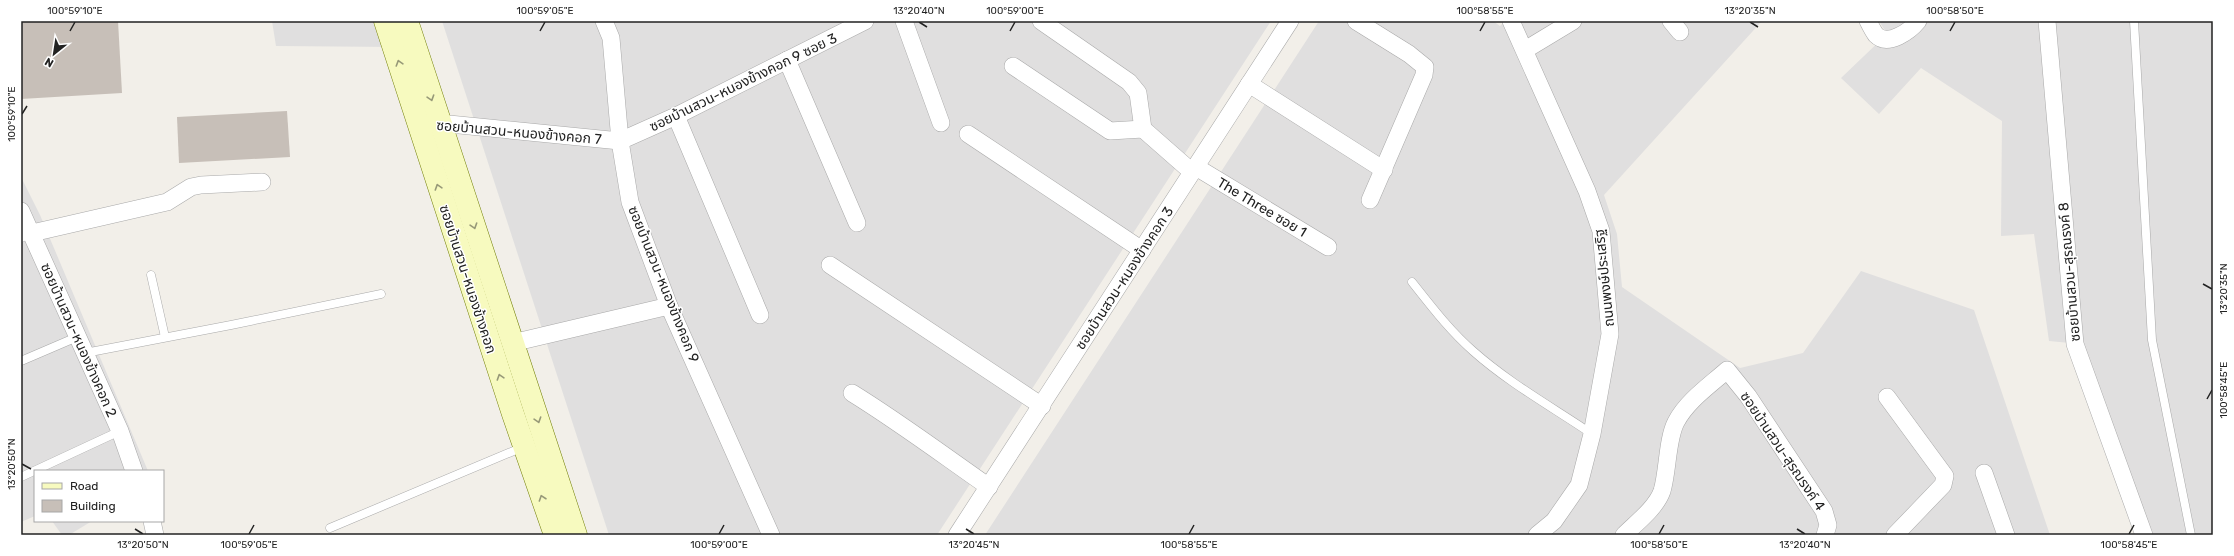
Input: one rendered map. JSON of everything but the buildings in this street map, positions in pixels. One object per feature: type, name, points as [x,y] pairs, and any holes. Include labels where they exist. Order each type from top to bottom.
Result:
[{"type":"main road","name":"ซอยบ้านสวน-หนองข้างคอก","points":[[385,21],[524,447],[555,535]]},
{"type":"main road","name":"ซอยบ้านสวน-หนองข้างคอก","points":[[407,21],[439,123],[576,535]]},
{"type":"street","name":"ซอยบ้านสวน-หนองข้างคอก 9 ซอย 3","points":[[620,141],[676,116],[865,21]]},
{"type":"street","points":[[904,21],[942,123]]},
{"type":"street","points":[[1013,66],[1110,131],[1143,129],[1138,93],[1129,82],[1041,21]]},
{"type":"street","name":"ซอยบ้านสวน-หนองข้างคอก 3","points":[[957,535],[1290,21]]},
{"type":"street","points":[[1356,21],[1409,54],[1424,67],[1424,75],[1370,200]]},
{"type":"street","name":"ถนนพงษ์ประเสริฐ","points":[[1510,21],[1525,50],[1587,191],[1600,231],[1610,334],[1592,434],[1579,485],[1554,521],[1537,535]]},
{"type":"street","points":[[1525,50],[1574,21]]},
{"type":"street","points":[[1869,23],[1876,35],[1883,39],[1892,39],[1918,21]]},
{"type":"street","name":"ซอยบ้านสวน-สุรณรงค์ 8","points":[[2047,21],[2075,344],[2144,535]]},
{"type":"street","name":"ซอยบ้านสวน-หนองข้างคอก 9","points":[[607,22],[611,38],[620,141],[630,202],[669,306],[771,535]]},
{"type":"street","points":[[787,60],[857,223]]},
{"type":"street","points":[[1249,84],[1384,170]]},
{"type":"street","points":[[676,116],[760,315]]},
{"type":"street","name":"ซอยบ้านสวน-หนองข้างคอก 7","points":[[418,126],[439,123],[620,141]]},
{"type":"street","name":"The Three ซอย 1","points":[[1143,129],[1194,170],[1328,247]]},
{"type":"street","points":[[968,134],[1142,250]]},
{"type":"street","points":[[27,236],[167,202],[191,187],[201,185],[262,182]]},
{"type":"street","name":"ซอยบ้านสวน-หนองข้างคอก 2","points":[[21,211],[27,236],[85,353],[120,432],[134,470]]},
{"type":"street","points":[[830,265],[1042,406]]},
{"type":"street","points":[[512,343],[669,306]]},
{"type":"street","name":"ซอยบ้านสวน-สุรณรงค์ 4","points":[[1624,535],[1650,508],[1662,492],[1675,424],[1681,414],[1689,403],[1727,370],[1748,396],[1824,512],[1828,525],[1825,535]]},
{"type":"street","points":[[852,393],[900,423],[989,487]]},
{"type":"street","points":[[1887,397],[1945,476],[1943,485],[1894,535]]},
{"type":"street","points":[[1984,473],[2006,535]]},
{"type":"street","points":[[152,522],[155,535]]},
{"type":"lane","points":[[2134,21],[2152,340],[2191,535]]},
{"type":"lane","points":[[151,275],[165,337]]},
{"type":"lane","points":[[1412,282],[1446,324],[1474,352],[1506,377],[1592,434]]},
{"type":"lane","points":[[85,353],[381,294]]},
{"type":"lane","points":[[21,361],[77,337]]},
{"type":"lane","points":[[36,470],[120,432]]},
{"type":"lane","points":[[330,528],[524,447]]},
{"type":"lane","points":[[21,477],[34,471]]},
{"type":"shaded area","points":[[272,21],[386,21],[395,47],[276,46]]},
{"type":"shaded area","points":[[442,21],[1271,21],[937,535],[609,535]]},
{"type":"shaded area","points":[[1319,21],[1493,21],[1500,26],[1505,21],[1762,21],[1604,195],[1617,234],[1622,287],[1740,368],[1803,353],[1861,271],[1974,310],[2050,535],[985,535]]},
{"type":"shaded area","points":[[1879,21],[2213,21],[2213,535],[2151,535],[2080,344],[2049,341],[2034,234],[2001,236],[2002,121],[1921,68],[1879,114],[1841,78],[1887,34]]},
{"type":"shaded area","points":[[21,177],[40,215],[148,470],[34,470],[34,516],[21,522]]},
{"type":"shaded area","points":[[53,522],[90,522],[69,535],[62,535]]}]
